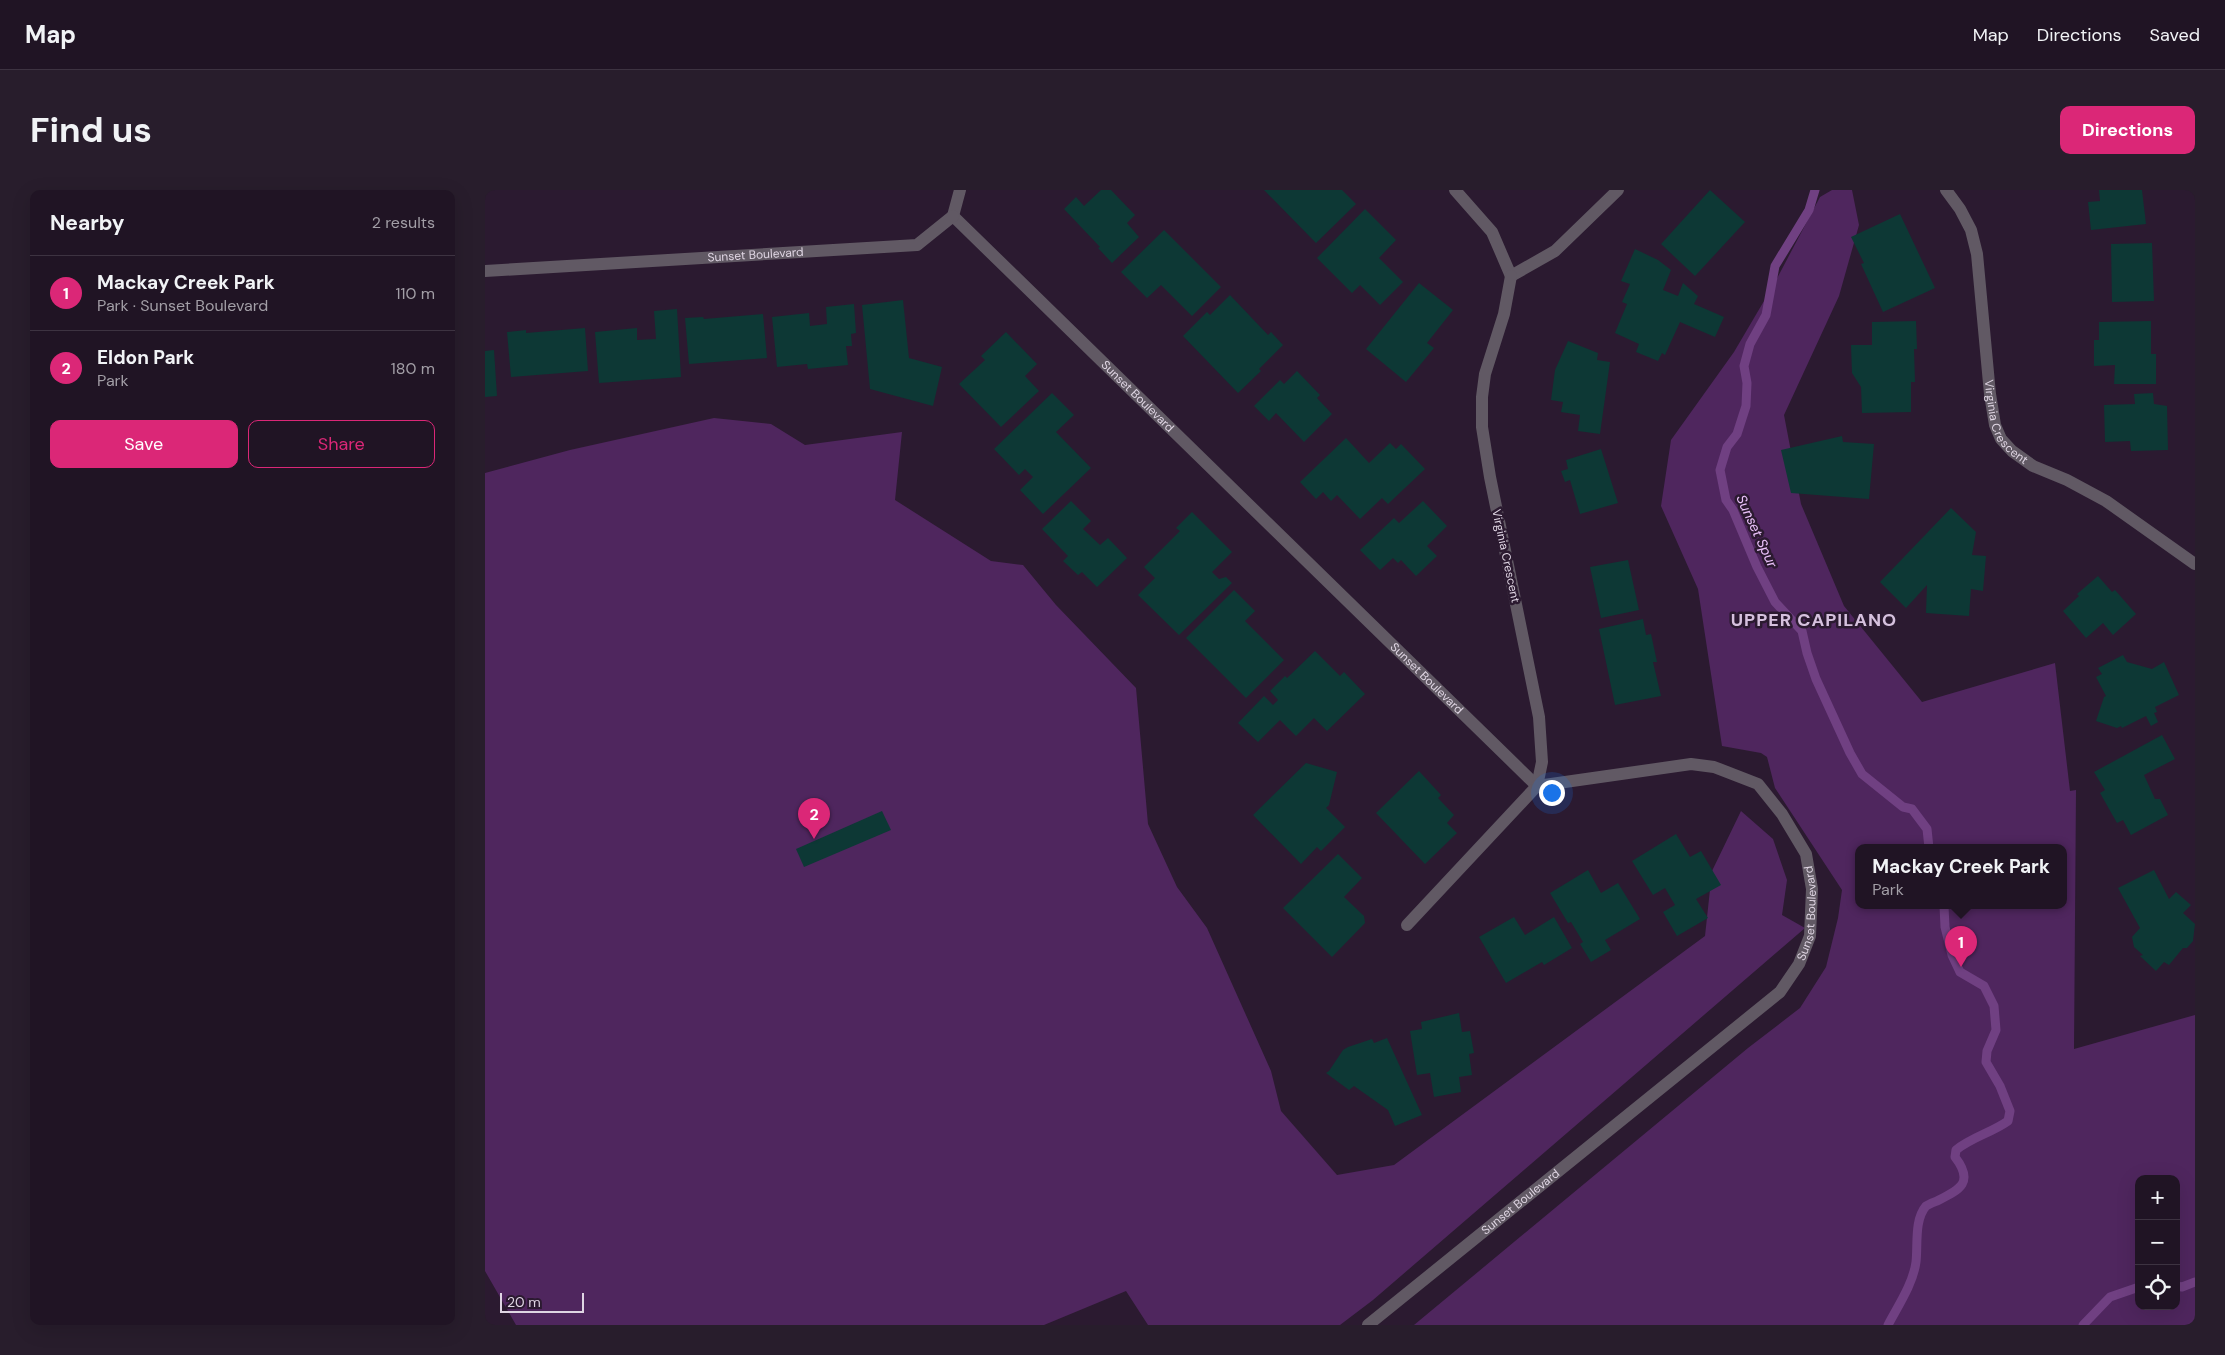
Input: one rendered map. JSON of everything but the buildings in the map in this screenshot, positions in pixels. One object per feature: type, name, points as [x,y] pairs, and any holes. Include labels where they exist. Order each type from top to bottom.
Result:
[{"type":"street","points":[[953,216],[960,190]]},
{"type":"street","points":[[1455,190],[1492,232],[1511,276],[1555,251],[1618,190]]},
{"type":"street","name":"Virginia Crescent","points":[[1946,190],[1971,230],[1977,254],[1989,394],[1995,425],[2001,440],[2012,451],[2033,466],[2067,480],[2106,501],[2195,564]]},
{"type":"street","name":"Sunset Boulevard","points":[[485,271],[917,245],[953,216],[1537,786],[1691,764],[1714,767],[1757,784],[1782,814],[1806,854],[1811,890],[1810,936],[1799,964],[1781,992],[1368,1325]]},
{"type":"street","name":"Virginia Crescent","points":[[1511,276],[1504,314],[1485,374],[1482,397],[1482,427],[1489,477],[1539,716],[1542,762],[1537,786]]},
{"type":"street","points":[[1407,924],[1537,786]]},
{"type":"shaded area","points":[[1832,190],[1852,190],[1859,225],[1839,296],[1784,415],[1801,504],[1844,606],[1922,702],[2055,663],[2070,791],[2076,790],[2074,1049],[2195,1015],[2195,1325],[1414,1325],[1748,1048],[1800,1008],[1826,967],[1838,918],[1842,890],[1775,788],[1767,757],[1761,753],[1722,746],[1698,589],[1661,506],[1671,440],[1734,352],[1774,284],[1820,197]]},
{"type":"shaded area","points":[[714,418],[771,424],[805,445],[902,432],[895,500],[991,561],[1023,565],[1056,605],[1136,688],[1148,824],[1177,887],[1207,928],[1271,1071],[1281,1111],[1337,1175],[1394,1165],[1705,936],[1712,871],[1741,811],[1773,839],[1787,880],[1782,915],[1805,928],[1373,1300],[1340,1325],[1148,1325],[1126,1291],[1044,1325],[516,1325],[485,1271],[485,473],[570,450]]},
{"type":"waterway","name":"Sunset Spur","points":[[1815,190],[1809,210],[1775,266],[1766,315],[1750,344],[1744,366],[1747,383],[1746,406],[1737,434],[1727,447],[1720,470],[1726,500],[1733,510],[1757,567],[1775,602],[1802,631],[1816,679],[1850,753],[1862,774],[1903,807],[1912,809],[1927,829],[1929,844]]},
{"type":"waterway","name":"Sunset Spur","points":[[1888,1325],[1912,1278],[1916,1262],[1918,1225],[1922,1212],[1926,1206],[1952,1193],[1962,1185],[1964,1173],[1955,1157],[1956,1150],[2008,1121],[2010,1111],[2000,1086],[1986,1062],[1987,1051],[1996,1030],[1994,1006],[1984,986],[1960,972],[1952,955],[1945,927],[1944,909]]},
{"type":"waterway","points":[[2180,1287],[2195,1282]]},
{"type":"waterway","points":[[2083,1325],[2110,1297],[2135,1288]]},
{"type":"place","name":"Eldon Park","points":[[814,839]]},
{"type":"place","name":"Mackay Creek Park","points":[[1961,967]]},
{"type":"district","name":"UPPER CAPILANO","points":[[1814,620]]}]
